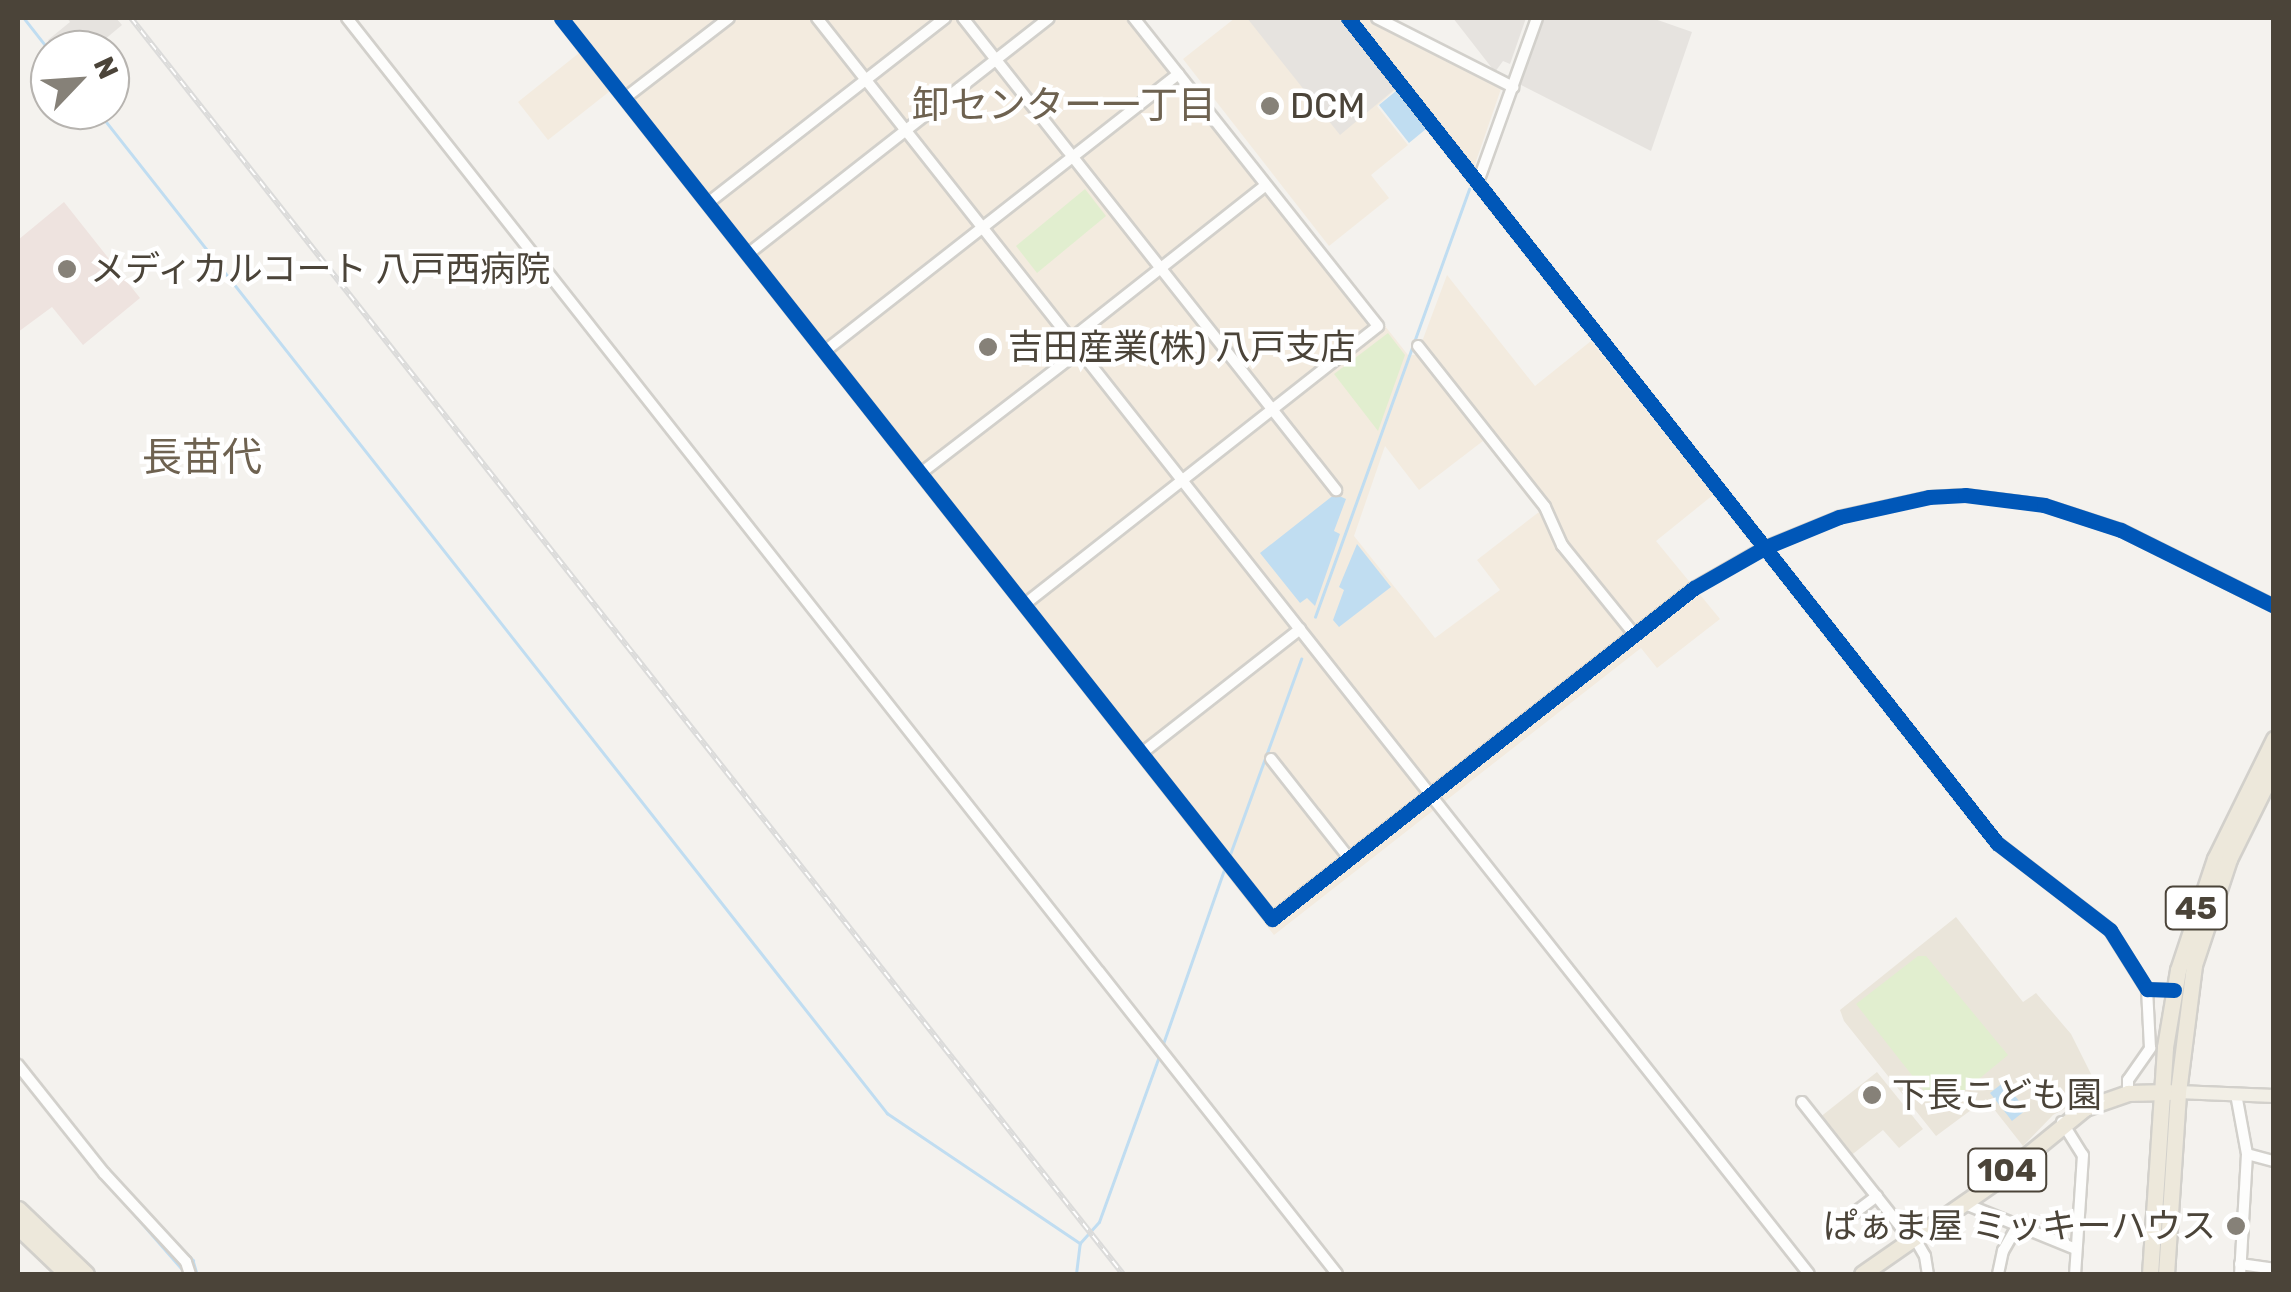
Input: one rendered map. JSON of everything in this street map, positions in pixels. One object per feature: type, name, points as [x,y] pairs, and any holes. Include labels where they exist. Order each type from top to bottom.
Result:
[{"type":"highway","name":"45","points":[[2166,1274],[2174,990],[2199,898],[2274,738]]},
{"type":"highway","name":"45","points":[[2150,1274],[2170,1092],[2206,922],[2228,859],[2274,768]]},
{"type":"highway","name":"104","points":[[1862,1274],[1963,1203],[2062,1122],[2096,1103],[2128,1094],[2170,1092]]},
{"type":"highway","points":[[18,1209],[86,1274]]},
{"type":"highway","points":[[18,1227],[67,1274]]},
{"type":"main road","points":[[2170,1092],[2274,1096]]},
{"type":"street","points":[[347,18],[1337,1274]]},
{"type":"street","points":[[561,18],[1272,919],[1694,588],[1810,527],[1881,504],[1965,495],[2009,498],[2096,520],[2274,606]]},
{"type":"street","points":[[625,98],[729,18]]},
{"type":"street","points":[[817,18],[1809,1274]]},
{"type":"street","points":[[708,203],[945,18]]},
{"type":"street","points":[[963,18],[1336,490]]},
{"type":"street","points":[[748,254],[1049,18]]},
{"type":"street","points":[[1025,604],[1378,326],[1134,18]]},
{"type":"street","points":[[1348,18],[1997,843],[2110,930],[2147,988],[2152,1028],[2150,1048],[2128,1080],[2128,1094]]},
{"type":"street","points":[[1377,18],[1513,86]]},
{"type":"street","points":[[1478,182],[1537,18]]},
{"type":"street","points":[[825,351],[1178,74]]},
{"type":"street","points":[[1071,338],[1266,185]]},
{"type":"street","points":[[1418,346],[1545,507],[1562,545],[1634,634]]},
{"type":"street","points":[[922,474],[1080,350]]},
{"type":"street","points":[[1142,753],[1300,629]]},
{"type":"street","points":[[1271,759],[1348,858]]},
{"type":"street","points":[[2147,988],[2174,990]]},
{"type":"street","points":[[18,1065],[104,1173],[186,1262],[190,1274]]},
{"type":"street","points":[[2236,1094],[2248,1154],[2240,1269],[2274,1269]]},
{"type":"street","points":[[1802,1102],[1912,1238],[1925,1256],[1928,1274]]},
{"type":"street","points":[[2062,1122],[2082,1155],[2075,1274]]},
{"type":"street","points":[[2248,1154],[2274,1162]]},
{"type":"street","points":[[1849,1217],[1877,1196]]},
{"type":"street","points":[[1963,1203],[2076,1249]]},
{"type":"street","points":[[1998,1274],[2003,1251],[2018,1225]]},
{"type":"shaded area","points":[[67,18],[116,18],[122,25],[116,30],[60,30],[70,22]]},
{"type":"shaded area","points":[[552,18],[1141,18],[1408,355],[1417,355],[1447,275],[1535,386],[1591,341],[1713,495],[1656,541],[1720,619],[1657,668],[1641,648],[1274,935],[610,91],[548,140],[518,102],[579,53]],"holes":[[[1483,441],[1539,512],[1477,560],[1500,590],[1435,638],[1354,536],[1385,446],[1419,490]]]},
{"type":"shaded area","points":[[1235,18],[1339,18],[1396,89],[1377,106],[1408,145],[1371,175],[1389,198],[1329,246],[1183,59]]},
{"type":"shaded area","points":[[1247,18],[1338,18],[1395,89],[1340,135]]},
{"type":"shaded area","points":[[1357,18],[1368,18],[1502,86],[1474,167]]},
{"type":"shaded area","points":[[1453,18],[1526,18],[1510,64],[1503,61],[1495,72]]},
{"type":"shaded area","points":[[1543,18],[1652,18],[1692,32],[1651,151],[1517,83]]},
{"type":"shaded area","name":"メディカルコート 八戸西病院","points":[[64,202],[140,298],[83,345],[52,307],[18,332],[18,240]]},
{"type":"shaded area","points":[[1956,917],[2023,1002],[2036,993],[2071,1034],[2099,1090],[2053,1115],[2023,1146],[1986,1099],[1936,1136],[1844,1021],[1840,1010]]},
{"type":"shaded area","name":"下長こども園","points":[[1877,1072],[1923,1129],[1899,1148],[1883,1130],[1849,1157],[1819,1118]]},
{"type":"green space","points":[[1085,189],[1106,216],[1037,273],[1016,246]]},
{"type":"green space","points":[[1388,333],[1405,355],[1378,431],[1334,374]]},
{"type":"green space","points":[[1918,956],[1926,956],[2008,1055],[1940,1111],[1856,1004]]},
{"type":"water","points":[[1396,91],[1426,129],[1409,143],[1379,105]]},
{"type":"water","points":[[1335,494],[1346,499],[1334,531],[1340,534],[1315,606],[1307,598],[1300,603],[1260,553]]},
{"type":"water","points":[[1357,544],[1391,587],[1339,627],[1333,620],[1344,590],[1339,587]]},
{"type":"water","points":[[2004,1082],[2026,1110],[2012,1121],[1990,1093]]},
{"type":"waterway","points":[[24,18],[33,30]]},
{"type":"waterway","points":[[1487,143],[1506,89]]},
{"type":"waterway","points":[[113,130],[887,1113],[1080,1243]]},
{"type":"waterway","points":[[1315,617],[1469,189]]},
{"type":"waterway","points":[[1228,860],[1301,659]]},
{"type":"waterway","points":[[1163,1044],[1225,867]]},
{"type":"waterway","points":[[1076,1274],[1080,1243],[1099,1222],[1159,1056]]},
{"type":"waterway","points":[[18,1057],[111,1173],[193,1260],[197,1274]]},
{"type":"waterway","points":[[87,1160],[184,1271]]},
{"type":"railway","points":[[131,18],[1123,1274]]},
{"type":"cycle path","points":[[561,18],[1272,919],[1694,588],[1766,547],[1839,517],[1929,497],[1965,495],[2044,505],[2121,530],[2274,606]]},
{"type":"cycle path","points":[[1348,18],[1997,843],[2110,930],[2147,989],[2174,990]]},
{"type":"place","name":"DCM","points":[[1270,106]]},
{"type":"place","name":"メディカルコート 八戸西病院","points":[[67,269]]},
{"type":"place","name":"吉田産業(株) 八戸支店","points":[[988,347]]},
{"type":"place","name":"下長こども園","points":[[1872,1095]]},
{"type":"place","name":"ぱぁま屋 ミッキーハウス","points":[[2236,1226]]},
{"type":"district","name":"卸センター一丁目","points":[[1064,106]]},
{"type":"district","name":"長苗代","points":[[202,458]]}]
